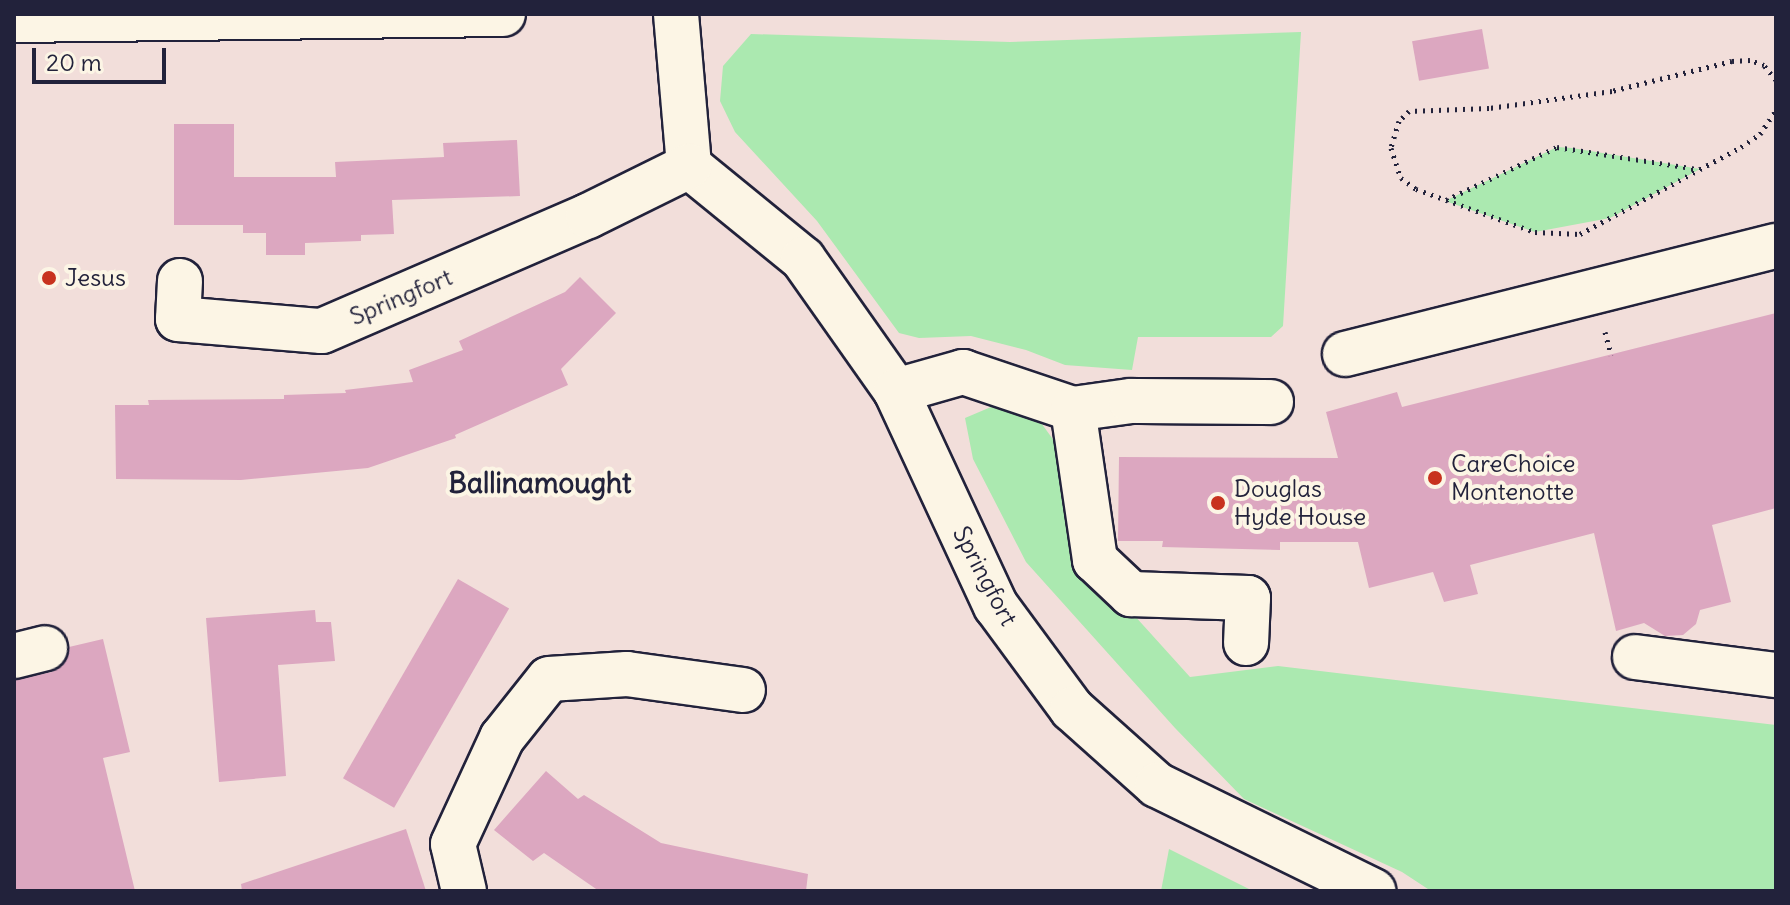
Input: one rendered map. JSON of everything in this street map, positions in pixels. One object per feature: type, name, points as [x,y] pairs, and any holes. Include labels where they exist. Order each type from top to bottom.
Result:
[{"type":"street","points":[[14,20],[503,14]]},
{"type":"street","points":[[676,14],[689,166]]},
{"type":"street","name":"Springfort","points":[[180,281],[178,319],[322,331],[588,216],[689,166],[803,259],[896,391],[996,606],[1072,709],[1157,785],[1373,891]]},
{"type":"street","points":[[1345,354],[1776,246]]},
{"type":"street","points":[[896,391],[963,372],[1073,409],[1131,401],[1271,402]]},
{"type":"street","points":[[1073,409],[1095,560],[1131,594],[1248,598],[1246,643]]},
{"type":"street","points":[[1635,657],[1776,675]]},
{"type":"street","points":[[464,891],[453,844],[502,738],[549,679],[627,674],[743,690]]},
{"type":"path","points":[[1776,80],[1764,65],[1750,60],[1732,61],[1612,91],[1489,108],[1409,111],[1399,121],[1391,148],[1401,178],[1416,189],[1535,232],[1580,234],[1760,134],[1776,110]]},
{"type":"path","points":[[1445,201],[1557,147],[1700,169]]},
{"type":"green space","points":[[1301,32],[1283,326],[1271,337],[1138,337],[1132,370],[1065,365],[1026,350],[971,336],[919,338],[899,333],[817,221],[735,132],[720,101],[723,66],[751,34],[1010,42]]},
{"type":"green space","points":[[1557,147],[1700,169],[1610,218],[1535,232],[1445,201]]},
{"type":"green space","points":[[991,407],[1039,420],[1073,467],[1077,552],[1190,677],[1278,666],[1776,725],[1776,891],[1431,891],[1402,872],[1244,799],[1175,728],[1026,562],[973,459],[965,418]]},
{"type":"green space","points":[[1169,849],[1253,891],[1161,891]]},
{"type":"building","points":[[1482,29],[1489,68],[1419,81],[1412,41]]},
{"type":"building","points":[[174,124],[234,124],[234,177],[336,177],[335,162],[444,157],[443,143],[517,140],[520,196],[392,200],[394,234],[361,235],[361,241],[305,243],[305,255],[266,255],[266,233],[243,233],[243,225],[174,225]]},
{"type":"building","points":[[580,277],[616,313],[561,369],[568,385],[455,435],[456,438],[368,468],[241,480],[116,479],[115,405],[149,405],[148,400],[284,399],[284,395],[346,393],[345,390],[413,382],[409,370],[463,350],[459,341],[565,292]]},
{"type":"building","name":"CareChoice Montenotte","points":[[1776,313],[1776,508],[1712,525],[1731,602],[1700,610],[1696,624],[1683,635],[1665,636],[1644,623],[1616,631],[1594,533],[1470,565],[1478,594],[1444,602],[1433,572],[1369,588],[1358,542],[1280,542],[1280,550],[1162,547],[1163,541],[1118,541],[1119,457],[1338,458],[1326,412],[1397,392],[1402,407]]},
{"type":"building","points":[[458,579],[509,608],[394,808],[343,778]]},
{"type":"building","points":[[315,610],[316,622],[331,622],[335,661],[278,665],[286,776],[219,782],[206,618]]},
{"type":"building","points":[[103,639],[130,752],[103,758],[135,891],[14,891],[14,680],[52,672],[63,665],[69,647]]},
{"type":"building","points":[[546,771],[578,799],[584,795],[661,843],[808,874],[806,891],[599,891],[544,853],[533,861],[494,830]]},
{"type":"building","points":[[406,829],[426,891],[242,891],[241,884]]},
{"type":"place","name":"Jesus","points":[[49,278]]},
{"type":"place","name":"CareChoice Montenotte","points":[[1435,478]]},
{"type":"place","name":"Douglas Hyde House","points":[[1218,503]]},
{"type":"district","name":"Ballinamought","points":[[540,483]]}]
